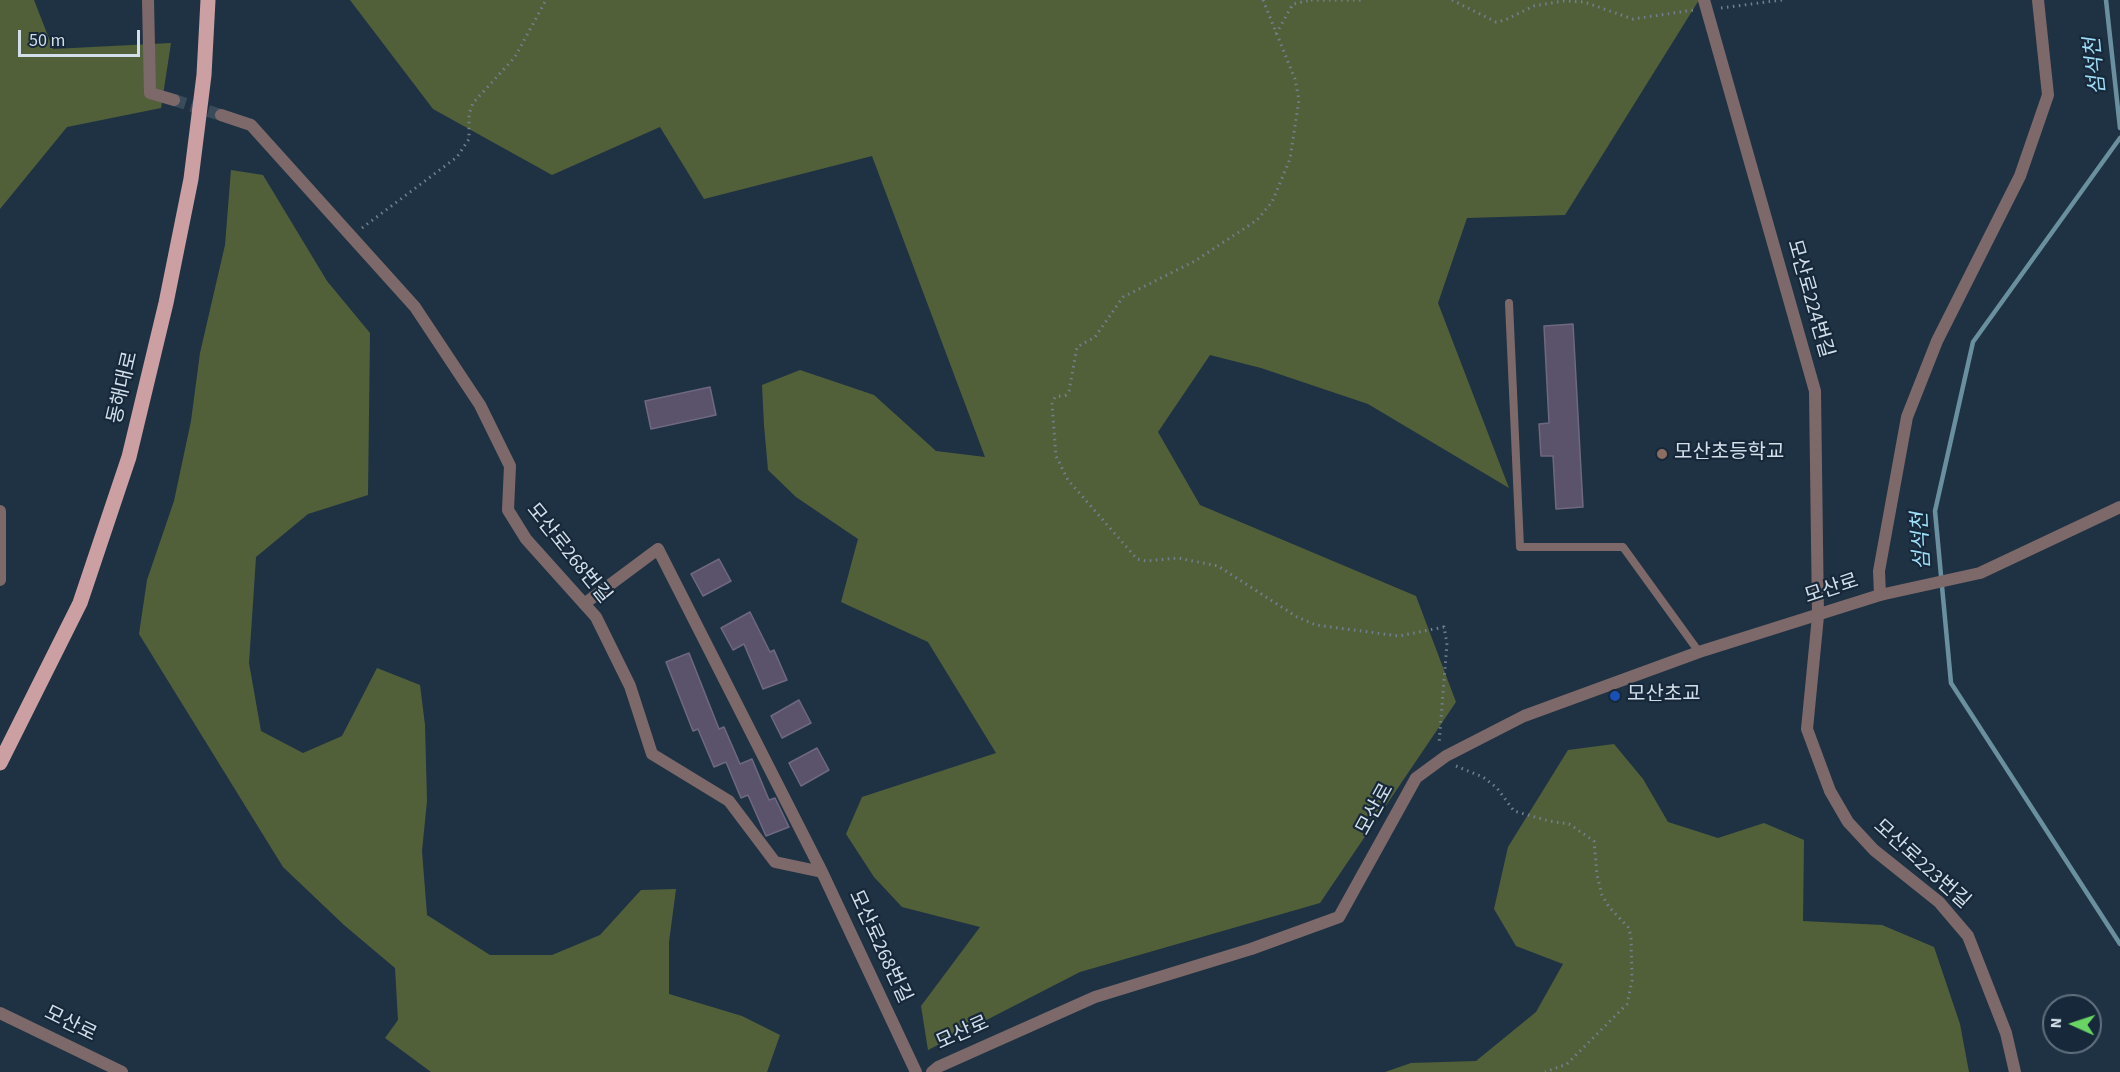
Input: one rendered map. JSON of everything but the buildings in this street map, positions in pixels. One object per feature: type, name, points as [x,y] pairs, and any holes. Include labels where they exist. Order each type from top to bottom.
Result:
[{"type":"main road","name":"동해대로","points":[[0,762],[80,603],[129,457],[166,303],[191,179],[204,75],[208,0]]},
{"type":"street","points":[[148,0],[150,93],[174,100]]},
{"type":"street","points":[[1880,595],[1879,571],[1907,417],[1937,341],[2020,176],[2048,95],[2038,0]]},
{"type":"street","name":"모산로224번길","points":[[1706,5],[1815,391],[1818,616]]},
{"type":"street","name":"모산로268번길","points":[[221,115],[251,125],[415,307],[480,405],[510,466],[508,510],[526,539],[596,618],[630,686],[652,754],[729,801],[775,862],[822,872],[916,1072]]},
{"type":"street","points":[[0,511],[0,580]]},
{"type":"street","name":"모산로","points":[[932,1072],[938,1067],[1095,997],[1251,949],[1339,917],[1416,778],[1446,756],[1524,716],[1699,652],[1880,595],[1980,573],[2119,511]]},
{"type":"street","points":[[584,604],[658,549],[822,872]]},
{"type":"street","name":"모산로223번길","points":[[1818,616],[1807,729],[1820,768],[1848,822],[1874,850],[1939,902],[1968,936],[2006,1033],[2015,1072]]},
{"type":"street","name":"모산로","points":[[0,1013],[122,1072]]},
{"type":"lane","points":[[1509,303],[1520,547],[1623,547],[1699,652]]},
{"type":"path","points":[[352,235],[458,157],[469,139],[469,114],[474,103],[515,57],[546,0]]},
{"type":"path","points":[[1263,0],[1295,79],[1299,99],[1290,159],[1272,202],[1257,220],[1195,261],[1123,297],[1095,337],[1077,347],[1069,391],[1066,395],[1055,397],[1052,404],[1056,456],[1068,480],[1137,559],[1178,558],[1218,566],[1297,617],[1316,625],[1398,636],[1444,627],[1447,643],[1439,746],[1458,768],[1473,771],[1490,782],[1514,811],[1569,824],[1594,841],[1597,875],[1602,895],[1609,907],[1628,927],[1631,936],[1632,981],[1627,1004],[1567,1064],[1545,1072]]},
{"type":"path","points":[[1276,34],[1293,4],[1311,0],[1361,0]]},
{"type":"path","points":[[1452,0],[1496,22],[1534,6],[1563,1],[1584,2],[1633,19],[1690,10],[1706,5],[1782,0]]},
{"type":"green space","points":[[0,0],[34,0],[53,49],[171,43],[161,108],[67,127],[0,209]]},
{"type":"green space","points":[[350,0],[1699,0],[1565,215],[1467,218],[1438,303],[1509,488],[1368,404],[1261,368],[1210,355],[1158,432],[1200,505],[1416,596],[1456,702],[1320,903],[1080,972],[928,1050],[921,1006],[980,927],[902,907],[874,877],[846,834],[862,797],[996,753],[928,642],[841,602],[858,539],[796,497],[768,470],[764,425],[762,385],[800,370],[874,395],[936,451],[985,457],[872,156],[704,199],[660,127],[552,175],[433,109]]},
{"type":"green space","points":[[231,170],[263,175],[327,281],[370,333],[368,495],[308,514],[256,557],[249,663],[261,731],[303,753],[342,736],[377,668],[420,685],[425,725],[427,801],[422,851],[427,915],[490,955],[552,955],[600,935],[641,890],[676,889],[669,942],[669,994],[742,1016],[780,1035],[767,1072],[431,1072],[385,1038],[398,1020],[395,968],[344,925],[283,867],[139,634],[147,580],[174,501],[191,421],[200,353],[225,245]]},
{"type":"green space","points":[[1614,744],[1643,779],[1668,822],[1718,838],[1764,823],[1804,840],[1803,921],[1882,925],[1934,947],[1960,1024],[1969,1072],[1385,1072],[1411,1063],[1476,1061],[1536,1012],[1563,964],[1516,946],[1494,909],[1508,847],[1568,750]]},
{"type":"waterway","name":"섬석천","points":[[2106,0],[2120,128]]},
{"type":"waterway","name":"섬석천","points":[[2120,138],[1973,342],[1935,511],[1951,683],[2120,944]]},
{"type":"tunnel","points":[[174,100],[221,115]]},
{"type":"place","name":"모산초등학교","points":[[1662,454]]},
{"type":"place","name":"모산초교","points":[[1615,696]]}]
